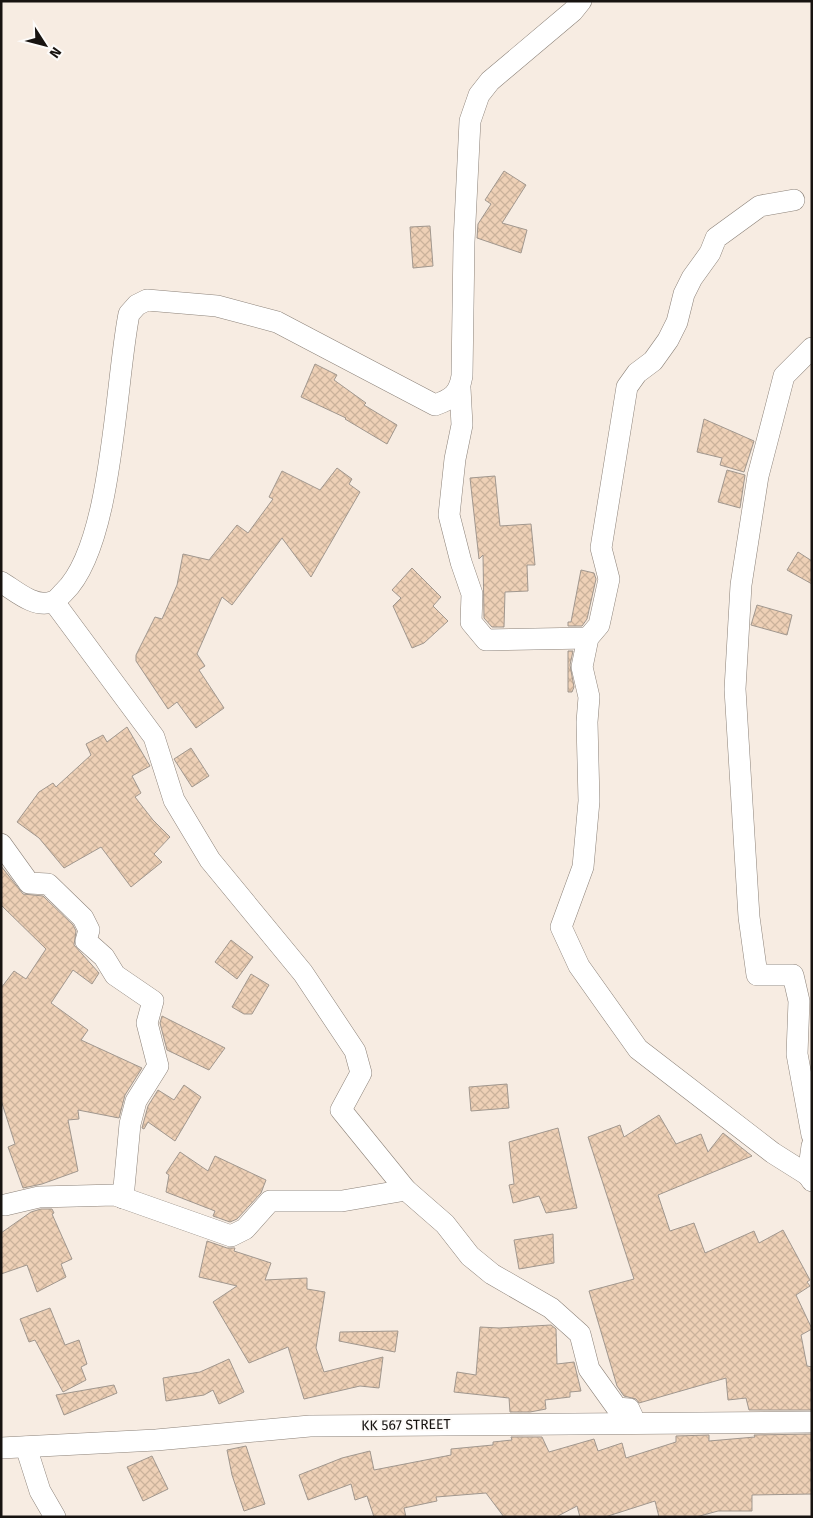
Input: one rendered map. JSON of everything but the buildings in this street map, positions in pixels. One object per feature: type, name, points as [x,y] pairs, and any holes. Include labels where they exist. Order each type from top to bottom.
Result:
[{"type":"street","points":[[581,1],[573,11],[490,81],[479,95],[470,120],[464,242],[462,376],[460,388],[462,425],[455,459],[449,515],[461,562],[472,594],[471,622],[486,640],[588,638]]},
{"type":"street","points":[[794,200],[760,206],[716,238],[710,254],[692,278],[684,294],[676,322],[668,340],[653,361],[638,373],[627,387],[601,548],[609,579],[599,626],[588,638],[582,667],[589,697],[587,722],[589,801],[583,867],[561,927],[580,966],[638,1049],[774,1153],[810,1176],[812,1146]]},
{"type":"street","points":[[1,582],[37,604],[54,602],[76,581],[93,542],[106,483],[129,314],[138,305],[147,300],[217,306],[277,322],[435,405],[452,399],[460,388]]},
{"type":"street","points":[[812,348],[784,376],[758,476],[741,585],[735,689],[750,917],[757,975],[793,975],[799,1001],[797,1054],[812,1135]]},
{"type":"street","points":[[54,602],[154,737],[174,800],[210,860],[303,973],[356,1051],[361,1074],[341,1110],[406,1190],[445,1224],[470,1256],[492,1274],[551,1308],[575,1328],[580,1334],[590,1369],[599,1384],[617,1408],[629,1409],[635,1422]]},
{"type":"street","points":[[1,844],[29,883],[48,884],[83,918],[89,930],[86,941],[104,957],[115,975],[153,1001],[146,1023],[158,1066],[136,1101],[130,1124],[123,1198]]},
{"type":"street","points":[[2,1203],[39,1197],[115,1195],[231,1236],[245,1229],[270,1201],[342,1201],[406,1190]]},
{"type":"street","name":"KK 567 STREET","points":[[1,1448],[156,1440],[310,1426],[812,1422]]},
{"type":"street","points":[[26,1446],[40,1491],[55,1517]]}]
